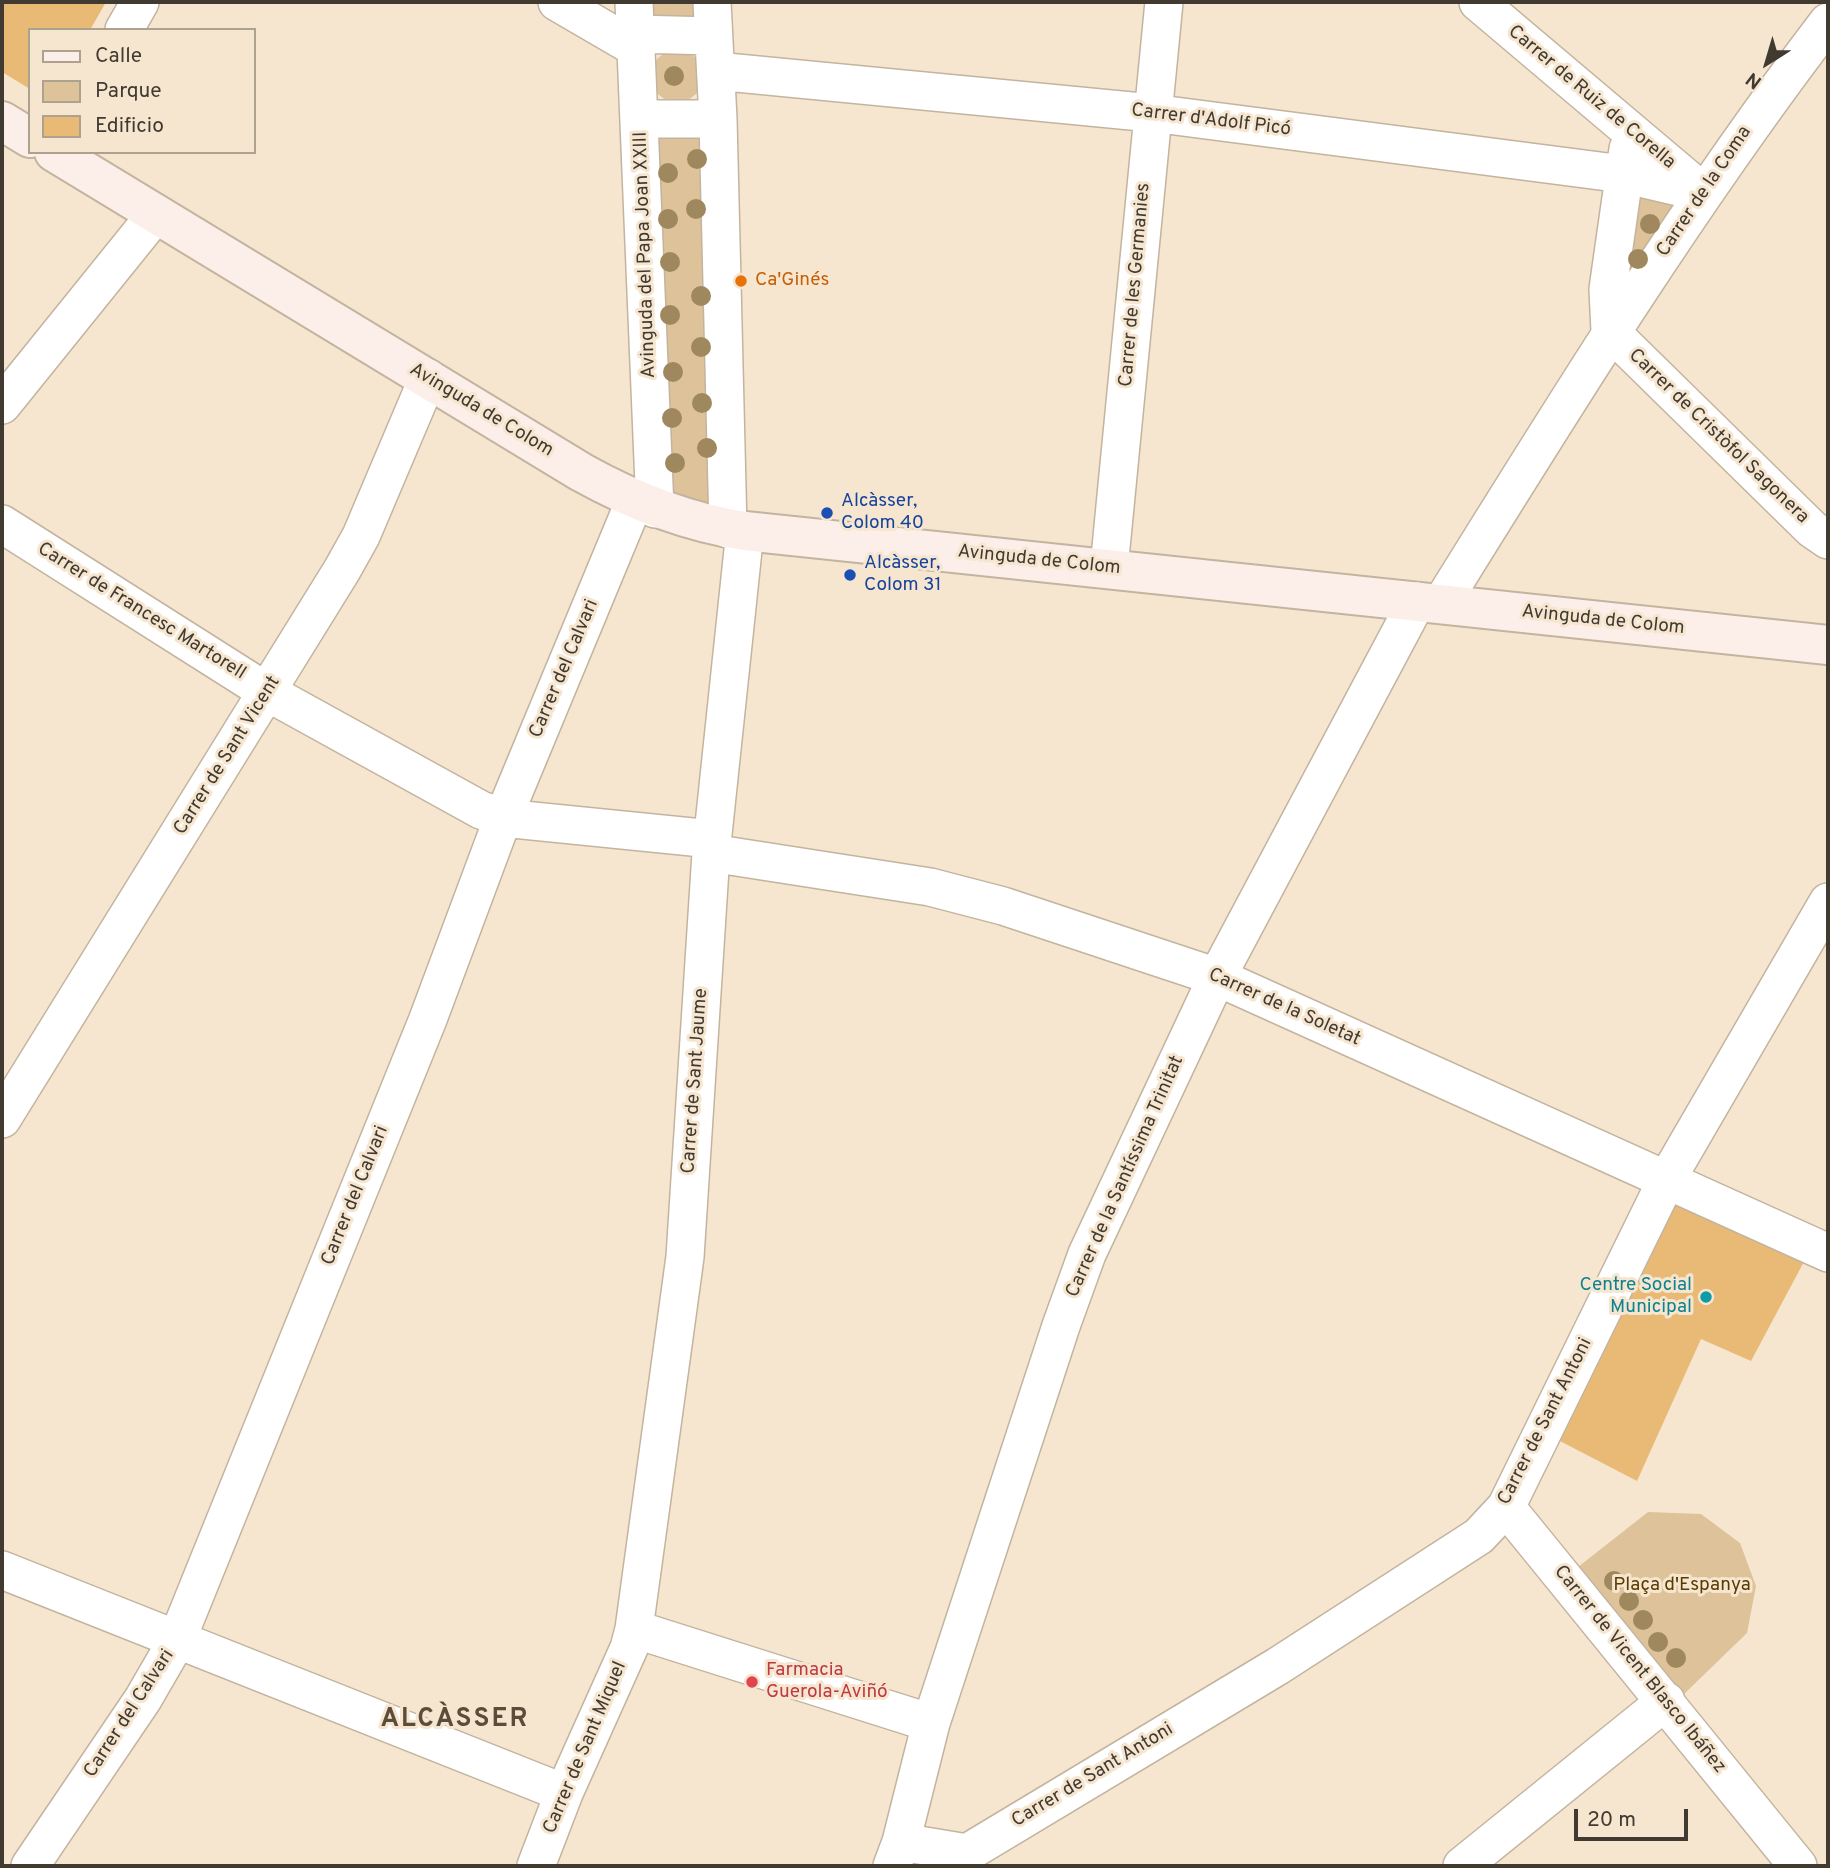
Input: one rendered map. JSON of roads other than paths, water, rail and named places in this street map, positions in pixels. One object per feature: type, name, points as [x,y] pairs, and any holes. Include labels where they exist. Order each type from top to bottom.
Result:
[{"type":"street","points":[[125,28],[140,2]]},
{"type":"street","points":[[557,2],[635,28]]},
{"type":"street","name":"Carrer de les Germanies","points":[[1109,568],[1164,2]]},
{"type":"street","name":"Carrer de Ruiz de Corella","points":[[1478,2],[1632,135],[1704,193]]},
{"type":"street","name":"Carrer de la Coma","points":[[1429,603],[1756,117],[1828,22]]},
{"type":"street","name":"Carrer d'Adolf Picó","points":[[635,28],[714,36],[1152,113],[1623,174],[1704,193]]},
{"type":"street","name":"Avinguda del Papa Joan XXIII","points":[[635,28],[640,119],[645,505]]},
{"type":"street","points":[[714,36],[736,530]]},
{"type":"street","points":[[640,119],[718,119]]},
{"type":"street","points":[[2,121],[28,137]]},
{"type":"street","points":[[1610,331],[1608,289],[1623,174],[1632,135]]},
{"type":"street","name":"Avinguda de Colom","points":[[57,154],[581,472],[645,505],[736,530],[1828,645]]},
{"type":"street","points":[[2,405],[156,214]]},
{"type":"street","name":"Carrer de Cristòfol Sagonera","points":[[1610,331],[1812,529],[1828,540]]},
{"type":"street","name":"Carrer de Sant Vicent","points":[[2,1119],[361,536],[428,379]]},
{"type":"street","name":"Carrer del Calvari","points":[[30,1866],[143,1699],[176,1642],[428,1019],[503,818],[645,505]]},
{"type":"street","name":"Carrer de Francesc Martorell","points":[[2,524],[267,692],[481,810],[503,818],[712,846]]},
{"type":"street","name":"Carrer de Sant Jaume","points":[[634,1629],[685,1257],[736,530]]},
{"type":"street","name":"Carrer de la Santíssima Trinitat","points":[[896,1854],[931,1723],[1056,1339],[1087,1254],[1217,977],[1429,603]]},
{"type":"street","name":"Carrer de la Soletat","points":[[712,846],[930,887],[1003,906],[1217,977],[1828,1253]]},
{"type":"street","name":"Carrer de Sant Antoni","points":[[896,1854],[972,1859],[1479,1536],[1506,1507],[1667,1179],[1828,902]]},
{"type":"street","name":"Carrer de Vicent Blasco Ibáñez","points":[[1506,1507],[1798,1866]]},
{"type":"street","points":[[2,1570],[176,1642],[564,1793]]},
{"type":"street","points":[[634,1629],[931,1723]]},
{"type":"street","name":"Carrer de Sant Miquel","points":[[536,1866],[564,1793],[629,1648],[634,1629]]},
{"type":"street","points":[[1462,1866],[1665,1701]]},
{"type":"place","name":"Ca'Ginés","points":[[741,281]]},
{"type":"place","name":"Alcàsser, Colom 40","points":[[827,513]]},
{"type":"place","name":"Alcàsser, Colom 31","points":[[850,575]]},
{"type":"place","name":"Centre Social Municipal","points":[[1706,1297]]},
{"type":"place","name":"Farmacia Guerola-Aviñó","points":[[752,1682]]},
{"type":"district","name":"ALCÀSSER","points":[[455,1721]]},
{"type":"park label","name":"Plaça d'Espanya","points":[[1682,1586]]}]
